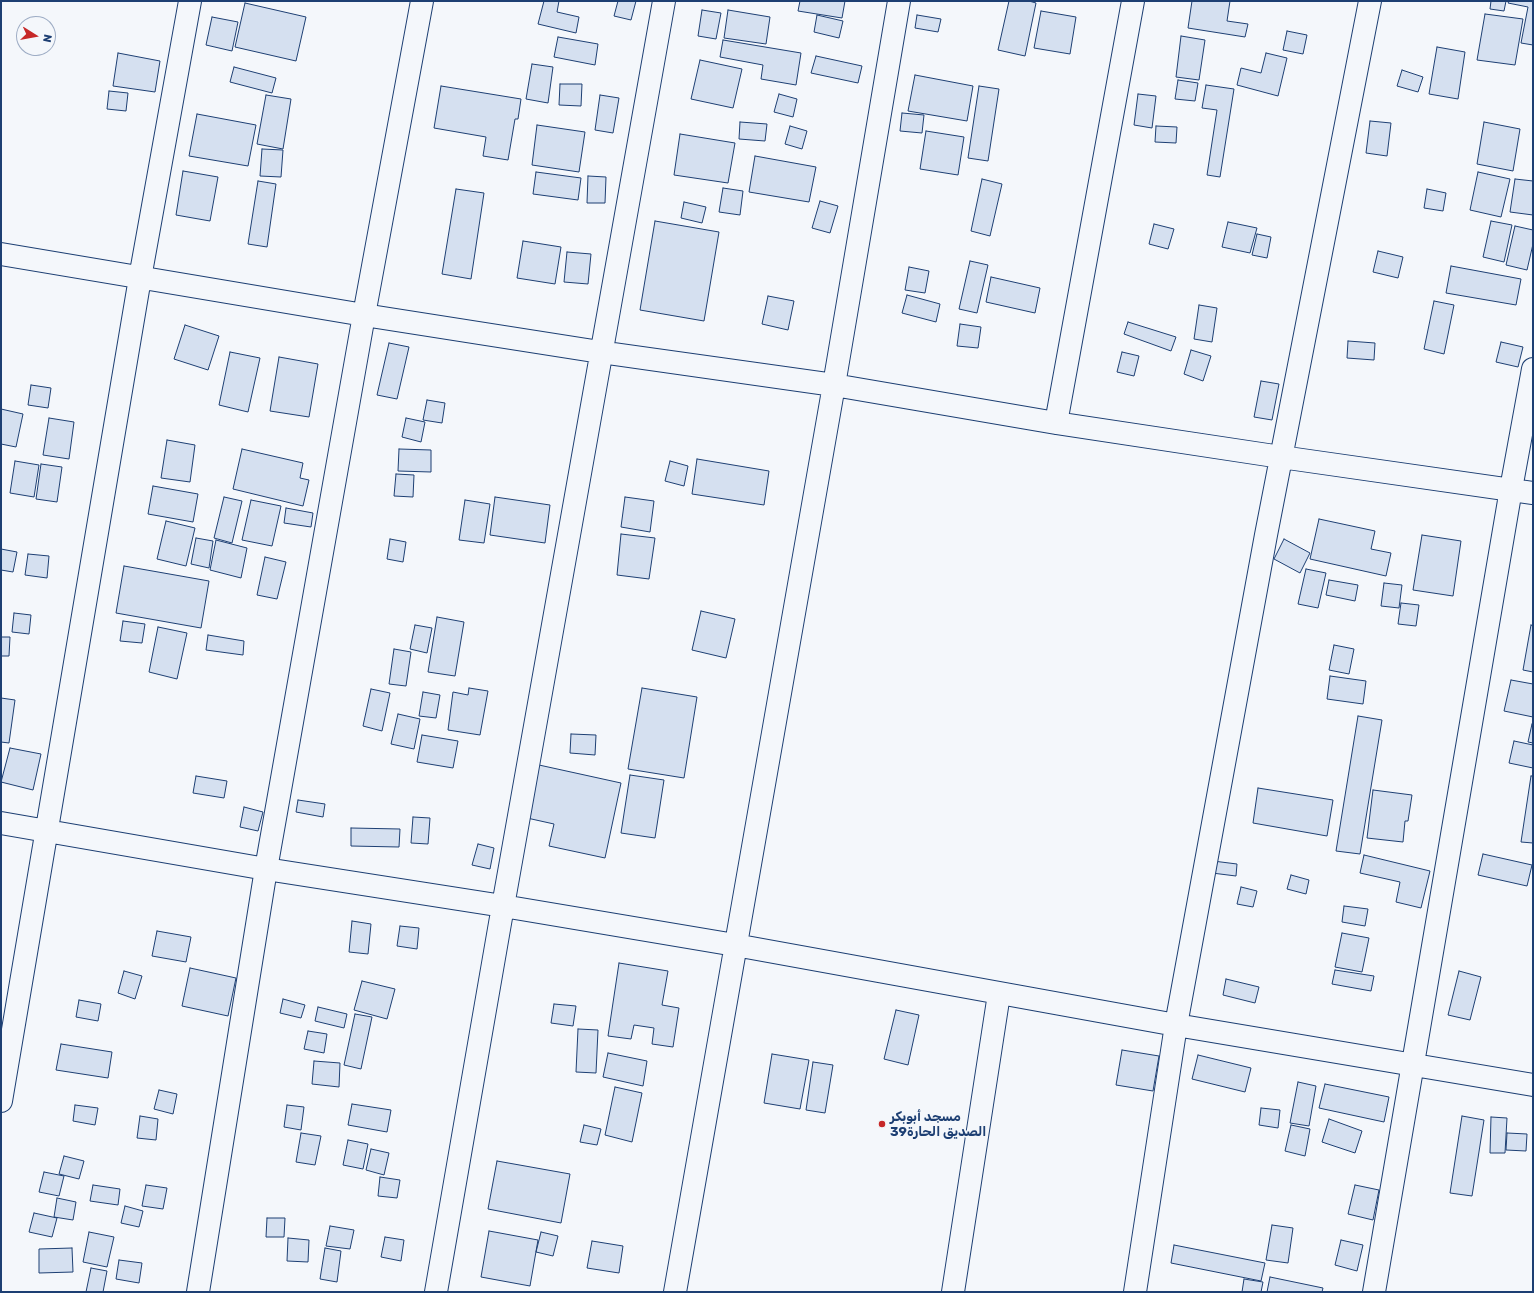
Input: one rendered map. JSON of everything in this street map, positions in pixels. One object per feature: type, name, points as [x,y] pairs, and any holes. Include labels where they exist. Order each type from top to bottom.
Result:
[{"type":"street","points":[[1,1101],[140,278],[190,1]]},
{"type":"street","points":[[198,1292],[266,869],[364,315],[422,1]]},
{"type":"street","points":[[436,1292],[600,352],[664,1]]},
{"type":"street","points":[[675,1292],[834,385],[899,1]]},
{"type":"street","points":[[1056,423],[1133,1]]},
{"type":"street","points":[[1135,1292],[1176,1025],[1281,457],[1370,1]]},
{"type":"street","points":[[1,254],[364,315],[600,352],[834,385],[1056,423],[1533,493]]},
{"type":"street","points":[[1374,1292],[1511,489],[1533,369]]},
{"type":"street","points":[[1,823],[266,869],[503,906],[735,945],[999,994],[1533,1085]]},
{"type":"street","points":[[953,1292],[999,994]]},
{"type":"building","points":[[544,1],[559,1],[557,12],[579,17],[576,33],[538,24]]},
{"type":"building","points":[[618,1],[636,1],[631,20],[614,16]]},
{"type":"building","points":[[800,1],[845,1],[842,18],[798,11]]},
{"type":"building","points":[[1009,1],[1029,1],[1036,3],[1025,56],[998,50]]},
{"type":"building","points":[[1192,1],[1230,1],[1227,21],[1248,24],[1245,37],[1188,28]]},
{"type":"building","points":[[1491,1],[1506,1],[1504,11],[1490,9]]},
{"type":"building","points":[[1509,1],[1533,1],[1533,45],[1521,43],[1528,7],[1508,3]]},
{"type":"building","points":[[245,3],[306,17],[296,61],[235,47]]},
{"type":"building","points":[[702,10],[721,13],[716,39],[698,36]]},
{"type":"building","points":[[728,10],[770,17],[766,44],[724,38]]},
{"type":"building","points":[[1041,11],[1076,17],[1070,54],[1034,48]]},
{"type":"building","points":[[1485,14],[1523,19],[1515,65],[1477,60]]},
{"type":"building","points":[[817,15],[843,21],[839,38],[814,32]]},
{"type":"building","points":[[917,15],[941,19],[938,32],[915,28]]},
{"type":"building","points":[[212,17],[238,22],[232,51],[206,45]]},
{"type":"building","points":[[1287,31],[1307,35],[1303,54],[1283,50]]},
{"type":"building","points":[[1181,36],[1205,40],[1199,80],[1176,77]]},
{"type":"building","points":[[558,37],[598,44],[595,65],[554,57]]},
{"type":"building","points":[[723,40],[801,53],[796,85],[761,79],[763,65],[720,57]]},
{"type":"building","points":[[1437,47],[1465,52],[1458,99],[1429,94]]},
{"type":"building","points":[[118,53],[160,61],[155,92],[113,86]]},
{"type":"building","points":[[1266,53],[1287,58],[1278,96],[1237,85],[1241,68],[1261,73]]},
{"type":"building","points":[[816,56],[862,66],[858,83],[811,73]]},
{"type":"building","points":[[700,60],[742,69],[733,108],[691,99]]},
{"type":"building","points":[[532,64],[553,67],[548,103],[526,99]]},
{"type":"building","points":[[234,67],[276,78],[272,93],[230,82]]},
{"type":"building","points":[[1402,70],[1423,77],[1418,92],[1397,86]]},
{"type":"building","points":[[915,75],[973,86],[967,121],[908,111]]},
{"type":"building","points":[[1178,80],[1198,83],[1195,101],[1175,99]]},
{"type":"building","points":[[560,84],[582,84],[581,106],[559,105]]},
{"type":"building","points":[[1206,85],[1234,89],[1220,177],[1207,175],[1217,110],[1202,108]]},
{"type":"building","points":[[441,86],[521,99],[518,119],[515,119],[508,160],[483,156],[486,137],[434,128]]},
{"type":"building","points":[[979,86],[999,89],[988,161],[968,158]]},
{"type":"building","points":[[109,91],[128,93],[126,111],[107,109]]},
{"type":"building","points":[[779,94],[797,99],[793,117],[774,112]]},
{"type":"building","points":[[1138,94],[1156,96],[1152,128],[1134,125]]},
{"type":"building","points":[[266,95],[291,99],[283,149],[257,144]]},
{"type":"building","points":[[600,95],[619,98],[613,133],[595,130]]},
{"type":"building","points":[[902,113],[924,115],[922,133],[900,131]]},
{"type":"building","points":[[197,114],[256,125],[248,166],[189,156]]},
{"type":"building","points":[[1370,121],[1391,123],[1387,156],[1366,153]]},
{"type":"building","points":[[740,122],[767,124],[765,141],[739,139]]},
{"type":"building","points":[[1484,122],[1520,129],[1513,171],[1477,164]]},
{"type":"building","points":[[537,125],[585,132],[579,172],[532,165]]},
{"type":"building","points":[[790,126],[807,131],[802,149],[785,144]]},
{"type":"building","points":[[1156,126],[1177,127],[1176,143],[1155,142]]},
{"type":"building","points":[[926,131],[964,137],[958,175],[920,169]]},
{"type":"building","points":[[680,134],[735,143],[728,183],[674,175]]},
{"type":"building","points":[[262,149],[283,150],[281,177],[260,176]]},
{"type":"building","points":[[755,156],[816,167],[809,202],[749,192]]},
{"type":"building","points":[[183,171],[218,177],[210,221],[176,215]]},
{"type":"building","points":[[536,172],[581,178],[578,200],[533,194]]},
{"type":"building","points":[[1478,172],[1510,179],[1501,217],[1470,210]]},
{"type":"building","points":[[588,176],[606,177],[605,203],[587,203]]},
{"type":"building","points":[[982,179],[1002,184],[990,236],[971,231]]},
{"type":"building","points":[[1515,179],[1533,181],[1533,215],[1510,212]]},
{"type":"building","points":[[258,181],[276,184],[267,247],[248,244]]},
{"type":"building","points":[[723,188],[743,191],[740,215],[719,212]]},
{"type":"building","points":[[456,189],[484,193],[471,279],[442,274]]},
{"type":"building","points":[[1427,189],[1446,193],[1443,211],[1424,208]]},
{"type":"building","points":[[820,201],[838,206],[830,233],[812,228]]},
{"type":"building","points":[[684,202],[706,207],[702,223],[681,218]]},
{"type":"building","points":[[655,221],[719,232],[704,321],[640,310]]},
{"type":"building","points":[[1491,221],[1512,225],[1504,262],[1483,257]]},
{"type":"building","points":[[1228,222],[1257,228],[1250,253],[1222,247]]},
{"type":"building","points":[[1154,224],[1174,229],[1168,249],[1149,244]]},
{"type":"building","points":[[1515,226],[1533,230],[1533,244],[1527,270],[1506,265]]},
{"type":"building","points":[[1257,234],[1271,237],[1267,258],[1252,255]]},
{"type":"building","points":[[523,241],[561,247],[555,284],[517,278]]},
{"type":"building","points":[[1378,251],[1403,257],[1398,278],[1373,272]]},
{"type":"building","points":[[567,252],[591,254],[588,284],[564,282]]},
{"type":"building","points":[[970,261],[988,265],[977,313],[959,309]]},
{"type":"building","points":[[1451,266],[1521,279],[1516,305],[1446,293]]},
{"type":"building","points":[[909,267],[929,271],[925,293],[905,290]]},
{"type":"building","points":[[991,277],[1040,288],[1035,313],[986,302]]},
{"type":"building","points":[[907,295],[940,304],[936,322],[902,313]]},
{"type":"building","points":[[768,296],[794,301],[788,330],[762,324]]},
{"type":"building","points":[[1434,301],[1454,305],[1444,354],[1424,349]]},
{"type":"building","points":[[1199,305],[1217,308],[1212,342],[1194,339]]},
{"type":"building","points":[[1128,322],[1176,337],[1171,351],[1124,334]]},
{"type":"building","points":[[960,324],[981,327],[978,348],[957,346]]},
{"type":"building","points":[[185,325],[219,336],[208,370],[174,359]]},
{"type":"building","points":[[1348,341],[1375,343],[1374,360],[1347,358]]},
{"type":"building","points":[[1501,342],[1523,347],[1518,367],[1496,362]]},
{"type":"building","points":[[389,343],[409,347],[397,399],[377,395]]},
{"type":"building","points":[[1191,350],[1211,356],[1203,381],[1184,374]]},
{"type":"building","points":[[230,352],[260,358],[248,412],[219,405]]},
{"type":"building","points":[[1122,352],[1139,356],[1134,376],[1117,372]]},
{"type":"building","points":[[279,357],[318,364],[309,417],[270,411]]},
{"type":"building","points":[[1261,381],[1279,384],[1272,420],[1254,417]]},
{"type":"building","points":[[31,385],[51,388],[48,408],[28,405]]},
{"type":"building","points":[[427,400],[445,403],[442,423],[423,420]]},
{"type":"building","points":[[1,409],[23,414],[16,447],[1,444]]},
{"type":"building","points":[[49,418],[74,422],[69,459],[43,455]]},
{"type":"building","points":[[406,418],[425,422],[421,442],[402,437]]},
{"type":"building","points":[[167,440],[195,445],[190,482],[161,478]]},
{"type":"building","points":[[242,449],[303,463],[300,478],[309,480],[303,506],[233,489]]},
{"type":"building","points":[[399,449],[431,450],[431,472],[398,471]]},
{"type":"building","points":[[697,459],[769,471],[764,505],[692,494]]},
{"type":"building","points":[[15,461],[39,465],[34,497],[10,493]]},
{"type":"building","points":[[670,461],[688,466],[684,486],[665,481]]},
{"type":"building","points":[[41,464],[62,467],[57,502],[36,499]]},
{"type":"building","points":[[396,474],[414,475],[413,497],[394,496]]},
{"type":"building","points":[[153,486],[198,494],[193,522],[148,514]]},
{"type":"building","points":[[224,497],[242,501],[232,543],[214,538]]},
{"type":"building","points":[[495,497],[550,505],[545,543],[490,535]]},
{"type":"building","points":[[625,497],[654,501],[650,532],[621,527]]},
{"type":"building","points":[[251,500],[281,506],[272,546],[242,540]]},
{"type":"building","points":[[465,500],[490,504],[484,543],[459,540]]},
{"type":"building","points":[[286,508],[313,513],[311,527],[284,523]]},
{"type":"building","points":[[1319,519],[1375,531],[1371,549],[1391,553],[1386,576],[1310,559]]},
{"type":"building","points":[[166,521],[195,528],[186,566],[157,559]]},
{"type":"building","points":[[621,534],[655,538],[649,579],[617,575]]},
{"type":"building","points":[[1422,535],[1461,541],[1453,596],[1413,590]]},
{"type":"building","points":[[196,538],[213,541],[209,568],[191,564]]},
{"type":"building","points":[[390,539],[406,542],[403,562],[387,559]]},
{"type":"building","points":[[1284,539],[1310,553],[1300,573],[1274,559]]},
{"type":"building","points":[[216,540],[247,548],[241,578],[210,570]]},
{"type":"building","points":[[1,549],[17,552],[13,572],[1,570]]},
{"type":"building","points":[[28,554],[49,556],[47,578],[25,575]]},
{"type":"building","points":[[265,557],[286,562],[277,599],[257,595]]},
{"type":"building","points":[[124,566],[209,581],[201,628],[116,613]]},
{"type":"building","points":[[1306,569],[1326,573],[1318,608],[1298,604]]},
{"type":"building","points":[[1329,580],[1358,585],[1355,601],[1326,595]]},
{"type":"building","points":[[1384,583],[1402,585],[1399,608],[1381,606]]},
{"type":"building","points":[[1401,603],[1419,605],[1416,626],[1398,624]]},
{"type":"building","points":[[701,611],[735,619],[726,658],[692,650]]},
{"type":"building","points":[[14,613],[31,615],[29,634],[12,632]]},
{"type":"building","points":[[437,617],[464,622],[455,676],[428,672]]},
{"type":"building","points":[[123,621],[145,624],[142,643],[120,641]]},
{"type":"building","points":[[415,625],[432,628],[427,653],[410,649]]},
{"type":"building","points":[[1531,625],[1533,626],[1533,672],[1523,670]]},
{"type":"building","points":[[158,627],[187,633],[177,679],[149,672]]},
{"type":"building","points":[[208,635],[244,641],[243,655],[206,650]]},
{"type":"building","points":[[1,637],[10,637],[9,656],[1,656]]},
{"type":"building","points":[[1334,645],[1354,649],[1349,674],[1329,670]]},
{"type":"building","points":[[394,649],[411,652],[406,686],[389,684]]},
{"type":"building","points":[[1330,676],[1366,681],[1363,704],[1327,699]]},
{"type":"building","points":[[1511,680],[1533,684],[1533,717],[1504,711]]},
{"type":"building","points":[[469,688],[488,691],[480,735],[448,730],[453,692],[468,695]]},
{"type":"building","points":[[642,688],[697,697],[684,778],[628,769]]},
{"type":"building","points":[[371,689],[390,693],[382,731],[363,726]]},
{"type":"building","points":[[423,692],[440,695],[436,718],[419,716]]},
{"type":"building","points":[[1,698],[15,700],[9,743],[1,742]]},
{"type":"building","points":[[398,714],[420,719],[414,749],[391,744]]},
{"type":"building","points":[[1358,716],[1382,720],[1360,854],[1336,851]]},
{"type":"building","points":[[1533,724],[1533,743],[1528,742]]},
{"type":"building","points":[[571,734],[596,735],[595,755],[570,753]]},
{"type":"building","points":[[422,735],[458,741],[453,768],[417,762]]},
{"type":"building","points":[[1514,741],[1533,745],[1533,768],[1509,763]]},
{"type":"building","points":[[10,748],[41,754],[33,790],[1,782]]},
{"type":"building","points":[[539,765],[621,783],[605,858],[549,846],[554,824],[527,818]]},
{"type":"building","points":[[630,775],[664,780],[655,838],[621,833]]},
{"type":"building","points":[[196,776],[227,781],[224,798],[193,793]]},
{"type":"building","points":[[1531,776],[1533,776],[1533,843],[1521,842]]},
{"type":"building","points":[[1258,788],[1333,800],[1327,836],[1253,823]]},
{"type":"building","points":[[1373,790],[1412,795],[1408,821],[1405,821],[1403,842],[1367,838]]},
{"type":"building","points":[[298,800],[325,804],[323,817],[296,812]]},
{"type":"building","points":[[244,807],[263,812],[258,831],[240,827]]},
{"type":"building","points":[[413,817],[430,818],[428,844],[411,843]]},
{"type":"building","points":[[351,828],[400,829],[399,847],[351,846]]},
{"type":"building","points":[[478,844],[494,848],[490,869],[472,865]]},
{"type":"building","points":[[1483,854],[1532,865],[1527,886],[1478,875]]},
{"type":"building","points":[[1364,855],[1430,871],[1421,908],[1396,902],[1400,882],[1360,873]]},
{"type":"building","points":[[1213,861],[1237,864],[1236,876],[1212,873]]},
{"type":"building","points":[[1291,875],[1309,880],[1306,894],[1287,889]]},
{"type":"building","points":[[1241,887],[1257,891],[1253,907],[1237,904]]},
{"type":"building","points":[[1344,906],[1368,909],[1365,926],[1342,922]]},
{"type":"building","points":[[352,921],[371,924],[368,954],[349,952]]},
{"type":"building","points":[[400,926],[419,928],[417,949],[397,946]]},
{"type":"building","points":[[157,931],[191,937],[186,962],[152,956]]},
{"type":"building","points":[[1342,933],[1369,938],[1362,972],[1335,967]]},
{"type":"building","points":[[619,963],[668,971],[662,1005],[679,1008],[673,1047],[652,1044],[654,1028],[634,1025],[631,1039],[608,1036]]},
{"type":"building","points":[[190,968],[236,978],[228,1016],[182,1006]]},
{"type":"building","points":[[1335,970],[1374,976],[1371,991],[1332,984]]},
{"type":"building","points":[[124,971],[142,976],[135,999],[118,993]]},
{"type":"building","points":[[1459,971],[1481,977],[1470,1020],[1448,1015]]},
{"type":"building","points":[[1226,979],[1259,987],[1255,1003],[1223,995]]},
{"type":"building","points":[[362,981],[395,989],[387,1019],[354,1010]]},
{"type":"building","points":[[283,999],[305,1005],[301,1018],[280,1013]]},
{"type":"building","points":[[79,1000],[101,1004],[98,1021],[76,1017]]},
{"type":"building","points":[[554,1004],[576,1006],[573,1026],[551,1023]]},
{"type":"building","points":[[318,1007],[347,1014],[344,1028],[315,1021]]},
{"type":"building","points":[[896,1010],[919,1015],[908,1065],[884,1059]]},
{"type":"building","points":[[355,1014],[372,1017],[361,1069],[344,1065]]},
{"type":"building","points":[[578,1029],[598,1030],[596,1073],[576,1072]]},
{"type":"building","points":[[308,1031],[327,1034],[324,1053],[304,1049]]},
{"type":"building","points":[[61,1044],[112,1052],[108,1078],[56,1070]]},
{"type":"building","points":[[1122,1050],[1159,1056],[1153,1091],[1116,1085]]},
{"type":"building","points":[[608,1053],[647,1061],[643,1086],[603,1077]]},
{"type":"building","points":[[772,1054],[809,1060],[800,1109],[764,1103]]},
{"type":"building","points":[[1198,1055],[1251,1068],[1245,1092],[1192,1079]]},
{"type":"building","points":[[314,1061],[340,1063],[339,1087],[312,1084]]},
{"type":"building","points":[[813,1062],[833,1065],[825,1113],[806,1110]]},
{"type":"building","points":[[1298,1082],[1316,1086],[1309,1126],[1290,1123]]},
{"type":"building","points":[[1325,1084],[1389,1097],[1384,1122],[1319,1108]]},
{"type":"building","points":[[615,1087],[642,1093],[632,1142],[605,1135]]},
{"type":"building","points":[[159,1090],[177,1094],[173,1114],[154,1109]]},
{"type":"building","points":[[352,1104],[391,1110],[387,1132],[348,1125]]},
{"type":"building","points":[[75,1105],[98,1108],[95,1125],[73,1121]]},
{"type":"building","points":[[287,1105],[304,1107],[301,1130],[284,1127]]},
{"type":"building","points":[[1261,1108],[1280,1110],[1278,1128],[1259,1125]]},
{"type":"building","points":[[140,1116],[158,1119],[156,1140],[137,1138]]},
{"type":"building","points":[[1462,1116],[1484,1120],[1472,1196],[1450,1193]]},
{"type":"building","points":[[1491,1117],[1507,1118],[1505,1153],[1490,1153]]},
{"type":"building","points":[[1329,1119],[1362,1131],[1355,1153],[1322,1142]]},
{"type":"building","points":[[584,1125],[601,1129],[597,1145],[580,1142]]},
{"type":"building","points":[[1291,1125],[1310,1129],[1305,1156],[1285,1151]]},
{"type":"building","points":[[301,1133],[321,1136],[315,1165],[296,1162]]},
{"type":"building","points":[[1507,1133],[1527,1134],[1526,1151],[1506,1150]]},
{"type":"building","points":[[348,1140],[368,1144],[363,1169],[343,1165]]},
{"type":"building","points":[[371,1149],[389,1153],[384,1175],[366,1170]]},
{"type":"building","points":[[64,1156],[84,1161],[79,1179],[59,1174]]},
{"type":"building","points":[[497,1161],[570,1174],[561,1223],[488,1209]]},
{"type":"building","points":[[44,1172],[64,1176],[59,1196],[39,1192]]},
{"type":"building","points":[[380,1177],[400,1180],[397,1198],[378,1196]]},
{"type":"building","points":[[93,1185],[120,1189],[118,1205],[90,1201]]},
{"type":"building","points":[[146,1185],[167,1188],[163,1209],[142,1206]]},
{"type":"building","points":[[1355,1185],[1379,1190],[1373,1220],[1348,1214]]},
{"type":"building","points":[[57,1198],[76,1202],[73,1220],[54,1217]]},
{"type":"building","points":[[125,1206],[143,1211],[139,1227],[121,1223]]},
{"type":"building","points":[[34,1213],[57,1218],[52,1237],[29,1232]]},
{"type":"building","points":[[267,1218],[285,1218],[284,1237],[266,1237]]},
{"type":"building","points":[[1272,1225],[1293,1228],[1288,1263],[1266,1260]]},
{"type":"building","points":[[330,1226],[354,1230],[350,1249],[326,1246]]},
{"type":"building","points":[[489,1231],[538,1240],[530,1286],[481,1277]]},
{"type":"building","points":[[89,1232],[114,1237],[107,1267],[83,1262]]},
{"type":"building","points":[[541,1232],[558,1236],[553,1256],[536,1252]]},
{"type":"building","points":[[385,1237],[404,1240],[401,1261],[381,1257]]},
{"type":"building","points":[[288,1238],[309,1240],[308,1262],[287,1261]]},
{"type":"building","points":[[1341,1240],[1363,1245],[1357,1271],[1335,1265]]},
{"type":"building","points":[[592,1241],[623,1246],[619,1273],[587,1268]]},
{"type":"building","points":[[1174,1245],[1265,1263],[1261,1281],[1171,1263]]},
{"type":"building","points":[[72,1248],[73,1272],[39,1273],[39,1249]]},
{"type":"building","points":[[325,1248],[341,1251],[337,1282],[320,1279]]},
{"type":"building","points":[[119,1260],[142,1263],[139,1283],[116,1279]]},
{"type":"building","points":[[91,1268],[107,1271],[103,1292],[86,1292]]},
{"type":"building","points":[[1270,1277],[1323,1288],[1322,1292],[1267,1292]]},
{"type":"building","points":[[1244,1279],[1263,1282],[1261,1292],[1242,1292]]},
{"type":"place","name":"مسجد أبوبكر الصديق الحارة39","points":[[882,1124]]}]
